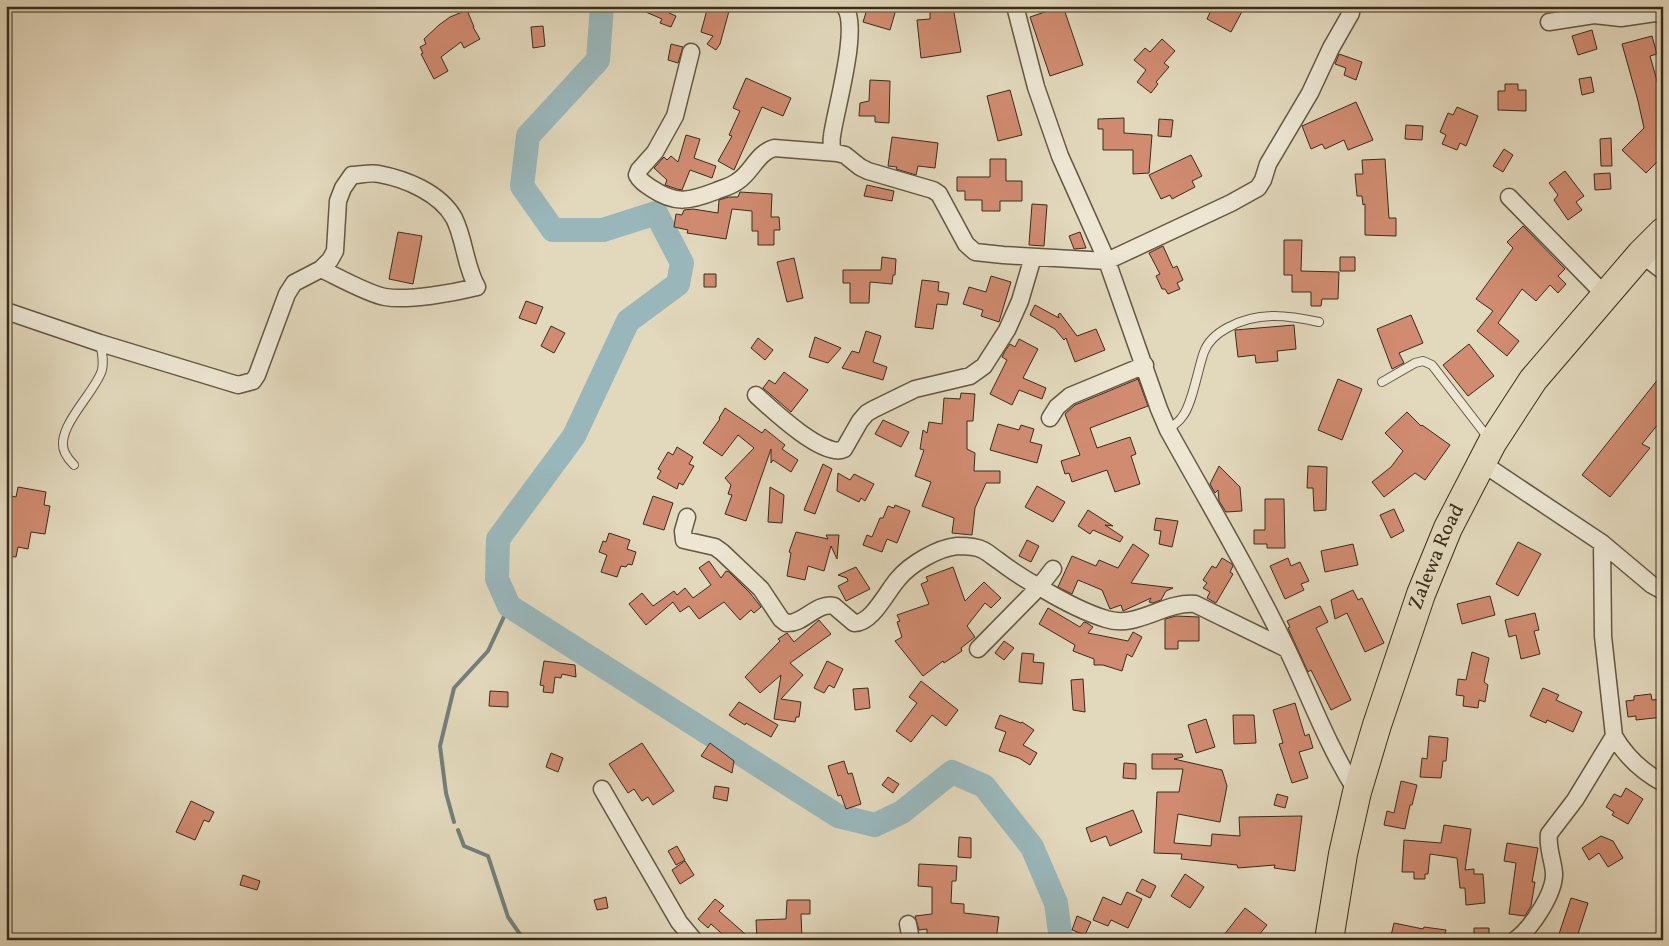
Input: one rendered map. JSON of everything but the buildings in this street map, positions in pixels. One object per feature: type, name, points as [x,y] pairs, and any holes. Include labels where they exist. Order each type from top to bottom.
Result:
[{"type":"highway","name":"Zalewa Road","points":[[1329,940],[1343,854],[1357,792],[1377,725],[1421,594],[1448,528],[1487,453],[1533,380],[1641,254],[1663,232]]},
{"type":"street","points":[[832,152],[832,136],[839,107],[848,45],[849,24],[844,6]]},
{"type":"street","points":[[691,52],[675,116],[655,152],[639,170],[637,175],[640,180],[659,193],[674,199],[695,199],[739,181],[767,150],[783,147],[832,152],[845,156],[868,171],[933,190],[939,194],[966,244],[975,252],[1107,261],[1258,188],[1263,180],[1268,164],[1310,93],[1351,13],[1351,6]]},
{"type":"street","points":[[1018,7],[1036,87],[1060,156],[1107,261],[1168,430],[1287,649],[1340,765],[1357,792]]},
{"type":"street","points":[[1550,22],[1594,14],[1621,18],[1655,13],[1663,15]]},
{"type":"street","points":[[6,311],[100,343],[238,385],[252,381],[257,375],[287,294],[294,283],[321,269],[330,260],[335,251],[338,200],[343,188],[352,176],[378,173],[426,191],[440,202],[453,217],[461,236],[471,277],[477,287],[452,293],[400,298],[383,296],[321,269]]},
{"type":"street","points":[[1509,197],[1606,295]]},
{"type":"street","points":[[1641,254],[1663,271]]},
{"type":"street","points":[[756,395],[793,428],[831,450],[840,451],[844,449],[860,421],[867,413],[915,389],[943,384],[970,376],[984,366],[1007,330],[1017,309],[1033,257]]},
{"type":"street","points":[[1050,418],[1056,407],[1070,396],[1145,366]]},
{"type":"street","points":[[1487,453],[1602,543],[1652,585],[1663,591]]},
{"type":"street","points":[[687,517],[683,530],[684,540],[715,547],[722,552],[761,589],[781,619],[786,623],[795,622],[816,610],[831,605],[854,623],[861,623],[871,614],[904,572],[924,559],[948,548],[968,546],[983,550],[1039,588],[1108,620],[1131,620],[1187,603],[1195,604],[1287,649]]},
{"type":"street","points":[[1602,543],[1603,636],[1614,736],[1623,751],[1636,766],[1663,783]]},
{"type":"street","points":[[978,649],[1039,588],[1053,569]]},
{"type":"street","points":[[1515,940],[1524,934],[1553,886],[1554,873],[1548,841],[1550,834],[1575,800],[1614,736]]},
{"type":"street","points":[[602,789],[679,922],[694,940]]},
{"type":"lane","points":[[1168,430],[1183,417],[1204,351],[1212,338],[1220,332],[1236,322],[1266,315],[1292,316],[1319,322]]},
{"type":"lane","points":[[74,466],[64,452],[63,439],[70,421],[101,372],[104,358],[100,343]]},
{"type":"lane","points":[[1382,382],[1415,364],[1423,362],[1432,366],[1487,453]]},
{"type":"waterway","points":[[602,6],[598,60],[528,136],[522,186],[553,230],[603,230],[656,213],[682,263],[678,284],[628,321],[574,436],[498,539],[497,579],[509,606],[838,816],[875,825],[902,812],[952,772],[984,786],[1032,847],[1056,903],[1061,940]]},
{"type":"waterway","points":[[454,822],[446,793],[440,746],[454,688],[488,651],[509,606]]},
{"type":"waterway","points":[[458,830],[464,846],[488,856],[508,917],[524,940]]}]
